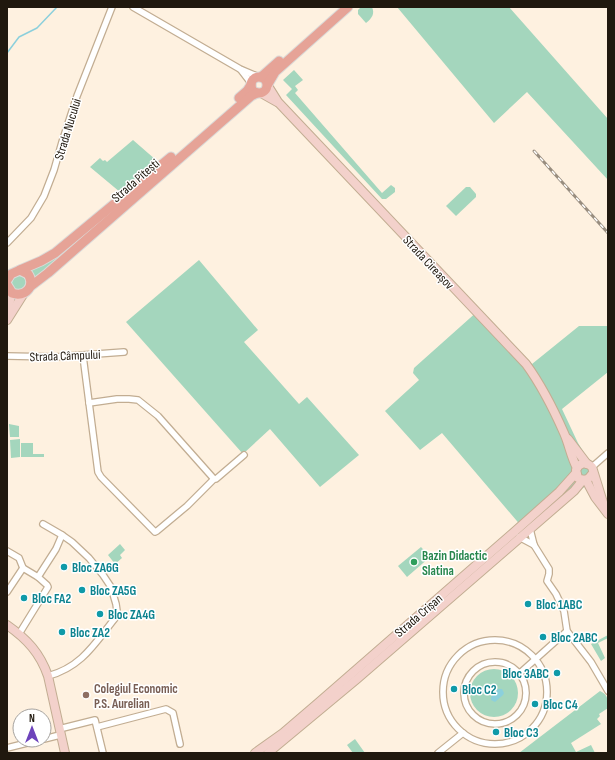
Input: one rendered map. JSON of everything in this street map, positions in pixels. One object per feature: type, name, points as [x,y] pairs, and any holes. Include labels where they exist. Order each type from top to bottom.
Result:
[{"type":"main road","name":"Strada Pitești","points":[[20,270],[41,262],[55,253],[170,162],[250,96],[340,7]]},
{"type":"main road","name":"Strada Pitești","points":[[262,85],[348,7]]},
{"type":"main road","name":"Strada Pitești","points":[[27,290],[48,273],[247,91],[254,78],[262,85]]},
{"type":"main road","name":"Strada Cireașov","points":[[262,85],[526,364],[546,394],[564,434],[577,470]]},
{"type":"main road","points":[[7,320],[31,282],[28,274],[20,270],[8,282],[8,306]]},
{"type":"main road","points":[[8,282],[16,294],[27,290]]},
{"type":"main road","name":"Strada Cireașov","points":[[564,434],[590,468],[607,512]]},
{"type":"main road","points":[[581,464],[590,468],[590,478],[585,480],[578,478],[577,470],[581,464]]},
{"type":"main road","name":"Strada Crișan","points":[[262,752],[516,535],[559,492],[577,470]]},
{"type":"main road","name":"Strada Cireașov","points":[[585,480],[607,512]]},
{"type":"main road","name":"Strada Crișan","points":[[516,535],[530,529],[585,480]]},
{"type":"main road","points":[[7,625],[26,640],[38,655],[48,676],[65,753]]},
{"type":"street","name":"Strada Nucului","points":[[7,243],[31,218],[44,196],[54,170],[77,96],[112,7]]},
{"type":"street","points":[[133,7],[240,69],[262,85]]},
{"type":"street","points":[[240,69],[251,84]]},
{"type":"street","name":"Strada Câmpului","points":[[7,356],[55,357],[124,352]]},
{"type":"street","points":[[83,356],[98,472],[101,477],[155,532],[187,506],[214,479],[216,479],[244,455]]},
{"type":"street","points":[[89,403],[117,399],[138,400],[158,416],[214,479]]},
{"type":"street","points":[[590,468],[608,453]]},
{"type":"street","points":[[43,524],[62,535],[89,558],[112,586],[117,611],[116,617],[94,645],[78,662],[62,672],[48,676]]},
{"type":"street","points":[[530,529],[534,545],[549,569],[547,582],[556,594],[564,611],[567,631],[591,662],[608,691]]},
{"type":"street","points":[[38,577],[56,549],[62,535]]},
{"type":"street","points":[[516,535],[534,545]]},
{"type":"street","points":[[7,551],[19,558],[23,568],[38,577],[47,585],[47,590],[19,634]]},
{"type":"street","points":[[7,592],[23,568]]},
{"type":"street","points":[[520,674],[567,631]]},
{"type":"street","points":[[503,640],[520,646],[536,659],[543,672],[547,685],[547,698],[544,712],[531,729],[519,738],[505,743],[491,744],[476,740],[463,733],[454,725],[444,703],[443,690],[449,667],[457,656],[474,644],[485,641],[503,640]]},
{"type":"street","points":[[491,662],[499,662],[514,668],[520,674],[524,681],[526,690],[524,704],[517,716],[510,721],[501,724],[492,724],[483,722],[470,710],[464,693],[468,680],[476,669],[491,662]]},
{"type":"street","points":[[97,727],[166,709],[173,713],[180,744]]},
{"type":"street","points":[[52,736],[95,720],[103,753]]},
{"type":"street","points":[[438,753],[463,733]]},
{"type":"green space","points":[[361,7],[372,7],[373,9],[372,16],[366,23],[358,14],[358,10]]},
{"type":"green space","points":[[397,7],[509,7],[608,119],[608,180],[527,92],[494,123]]},
{"type":"green space","points":[[294,70],[303,80],[295,86],[298,90],[295,93],[382,193],[391,185],[395,188],[395,192],[386,199],[382,199],[286,95],[292,89],[283,80]]},
{"type":"green space","points":[[133,140],[156,160],[120,192],[90,167],[100,158],[107,162]]},
{"type":"green space","points":[[466,187],[470,187],[476,194],[476,197],[456,216],[446,206]]},
{"type":"green space","points":[[91,230],[93,232],[34,282],[28,270],[60,254]]},
{"type":"green space","points":[[199,260],[258,330],[244,342],[299,404],[307,397],[359,455],[320,487],[270,429],[243,454],[126,322]]},
{"type":"green space","points":[[16,276],[22,276],[26,280],[26,286],[22,290],[16,290],[12,286],[12,280]]},
{"type":"green space","points":[[479,310],[532,364],[579,326],[608,326],[608,372],[562,409],[578,443],[599,477],[580,490],[528,534],[521,528],[522,527],[442,433],[420,450],[385,411],[419,380],[413,373],[414,368]]},
{"type":"green space","points":[[9,424],[19,426],[19,437],[10,437]]},
{"type":"green space","points":[[20,439],[20,457],[11,458],[10,440]]},
{"type":"green space","points":[[21,443],[33,443],[33,454],[44,454],[44,457],[21,457]]},
{"type":"green space","points":[[120,544],[125,550],[120,555],[122,558],[115,564],[108,555]]},
{"type":"green space","name":"Bazin Didactic Slatina","points":[[421,547],[430,557],[407,577],[398,566]]},
{"type":"green space","points":[[608,635],[608,638],[598,643],[605,658],[601,661],[591,644]]},
{"type":"green space","points":[[489,669],[499,669],[511,676],[518,688],[518,698],[511,710],[499,717],[489,717],[481,713],[474,706],[470,698],[470,688],[474,680],[481,673]]},
{"type":"green space","points":[[600,691],[608,700],[608,708],[599,714],[600,716],[597,719],[601,724],[571,743],[576,752],[591,745],[595,753],[519,753]]},
{"type":"green space","points":[[355,739],[365,753],[353,753],[347,745]]},
{"type":"water","points":[[498,689],[502,689],[504,693],[495,702],[491,700],[491,697]]},
{"type":"waterway","points":[[7,53],[19,37],[37,28],[57,7]]},
{"type":"railway","points":[[534,151],[608,233]]},
{"type":"place","name":"Bazin Didactic Slatina","points":[[414,562]]},
{"type":"place","name":"Bloc ZA6G","points":[[64,567]]},
{"type":"place","name":"Bloc ZA5G","points":[[82,590]]},
{"type":"place","name":"Bloc FA2","points":[[24,598]]},
{"type":"place","name":"Bloc 1ABC","points":[[528,604]]},
{"type":"place","name":"Bloc ZA4G","points":[[100,614]]},
{"type":"place","name":"Bloc ZA2","points":[[62,632]]},
{"type":"place","name":"Bloc 2ABC","points":[[543,637]]},
{"type":"place","name":"Bloc 3ABC","points":[[557,673]]},
{"type":"place","name":"Bloc C2","points":[[454,689]]},
{"type":"place","name":"Colegiul Economic P.S. Aurelian","points":[[86,695]]},
{"type":"place","name":"Bloc C4","points":[[535,704]]},
{"type":"place","name":"Bloc C3","points":[[496,732]]}]
